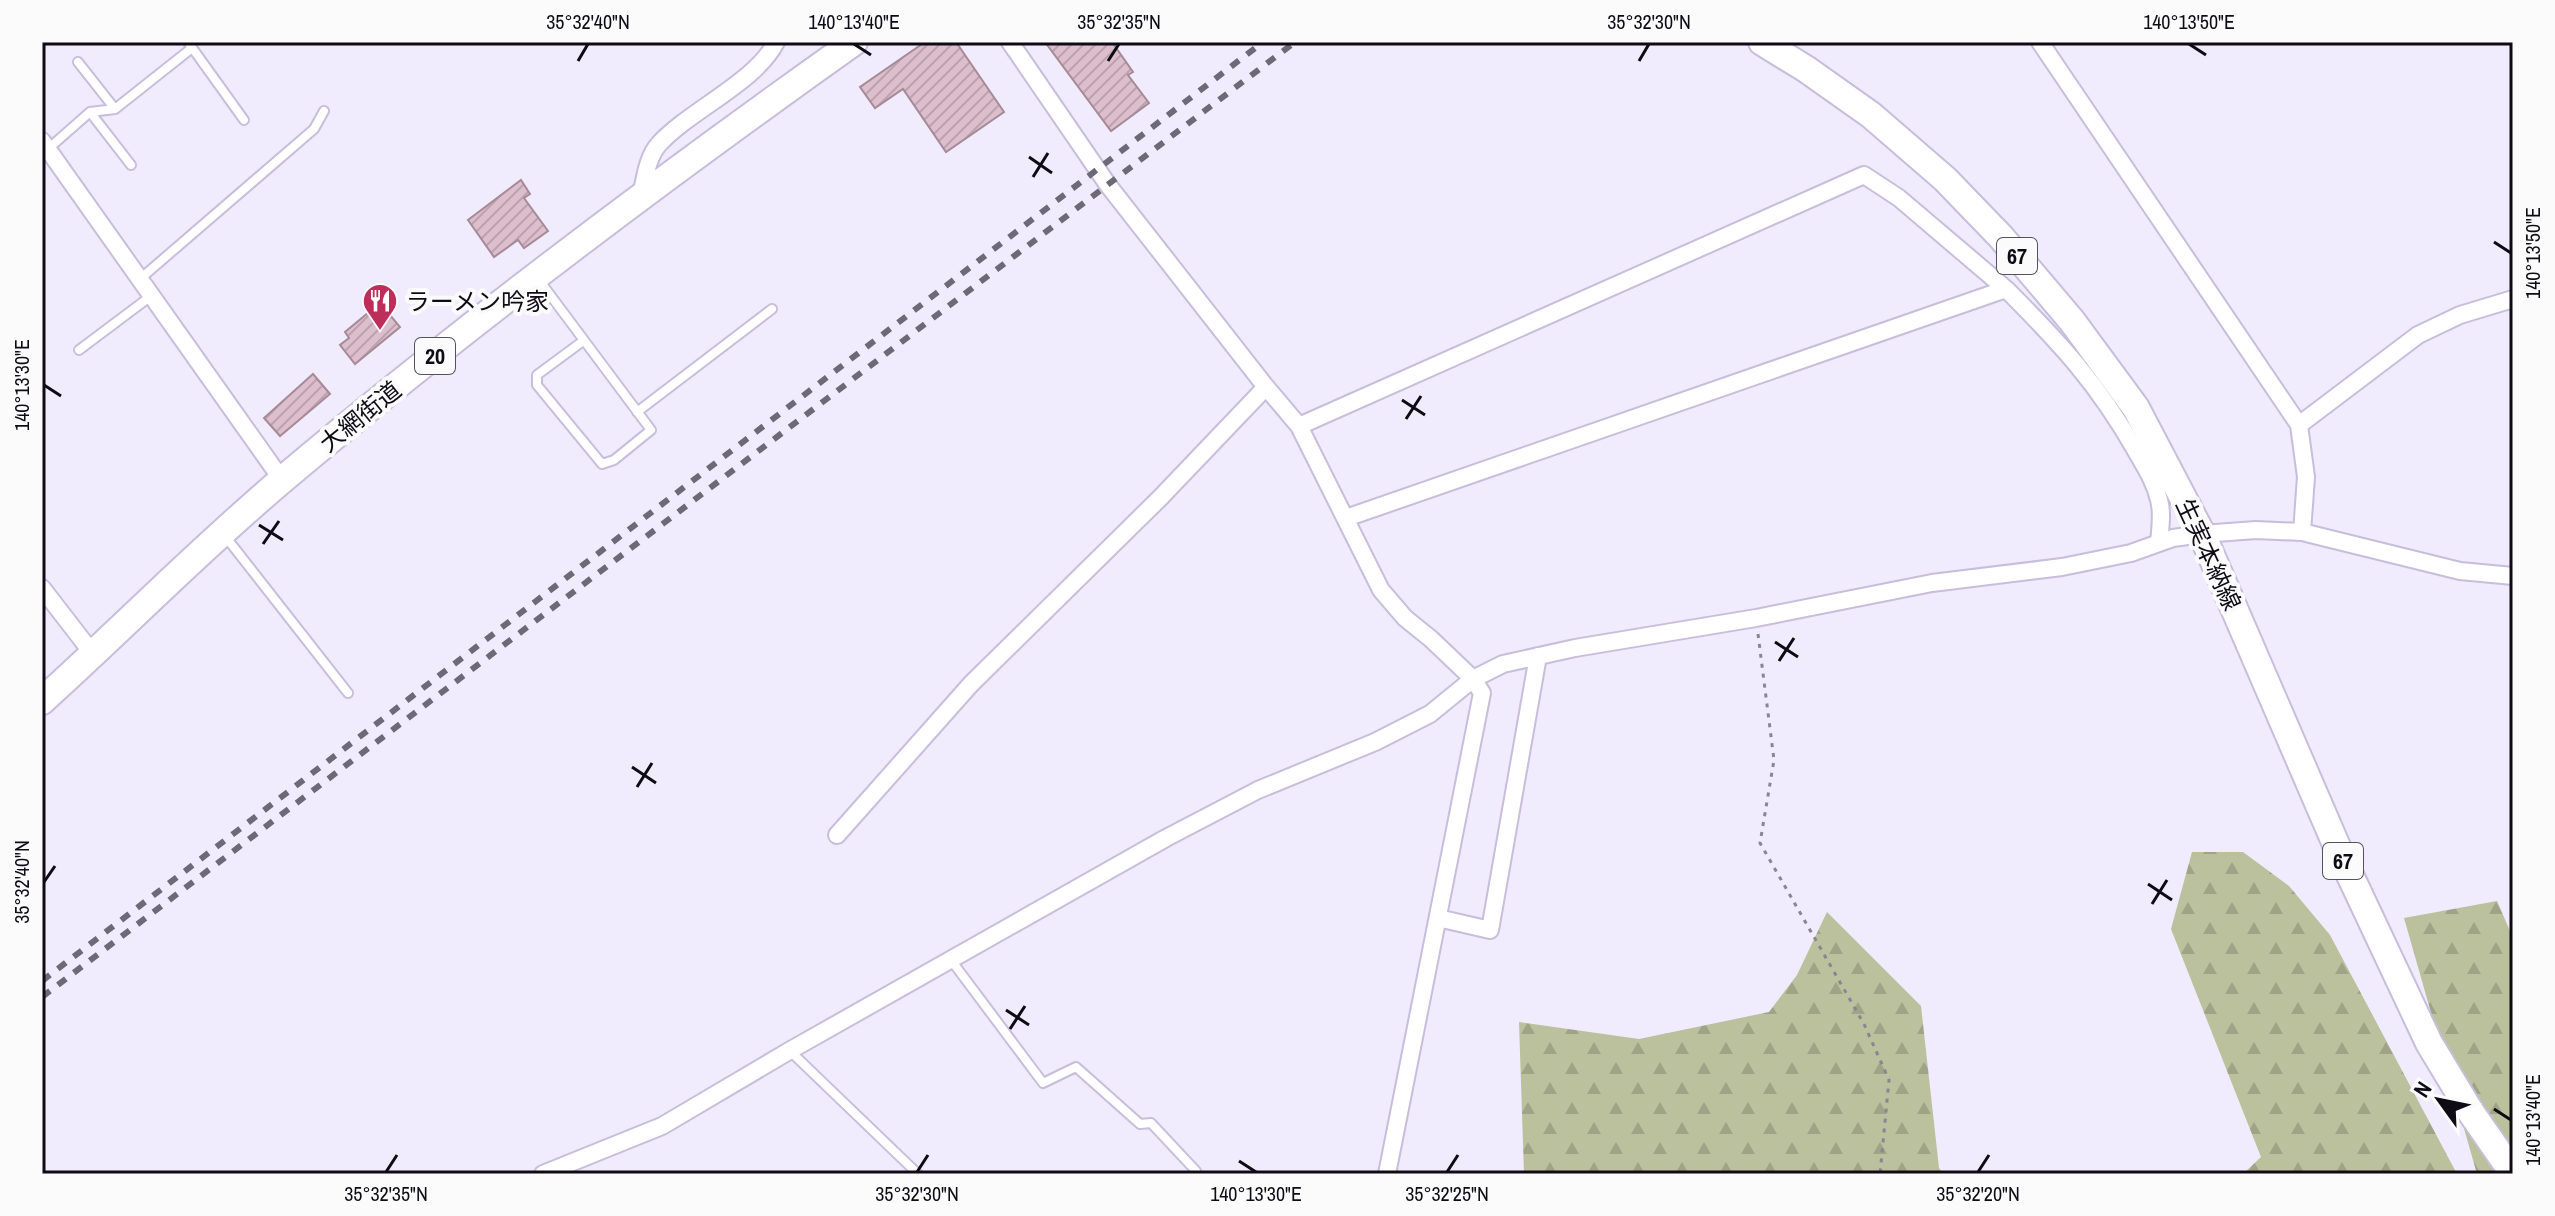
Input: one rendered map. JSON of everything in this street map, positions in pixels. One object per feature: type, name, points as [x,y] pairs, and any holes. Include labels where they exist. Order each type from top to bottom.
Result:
[{"type":"main road","name":"大網街道","points":[[42,701],[282,480],[536,276],[852,42]]},
{"type":"main road","name":"生実本納線","points":[[1762,42],[1871,115],[1945,179],[2001,237],[2088,341],[2136,408],[2202,534],[2341,856],[2429,1043],[2470,1111],[2513,1173]]},
{"type":"street","points":[[641,196],[648,165],[658,145],[755,68],[776,42]]},
{"type":"street","points":[[1010,42],[1108,185],[1299,426],[1381,590],[1405,618],[1473,679],[1482,693],[1387,1174]]},
{"type":"street","points":[[2040,42],[2299,425],[2306,477],[2302,532]]},
{"type":"street","points":[[45,145],[282,480]]},
{"type":"street","points":[[1299,426],[1864,175],[1899,198],[2006,289],[2097,387],[2153,481],[2160,501],[2159,543]]},
{"type":"street","points":[[1346,518],[2006,289]]},
{"type":"street","points":[[2299,425],[2438,323],[2513,299]]},
{"type":"street","points":[[837,835],[971,684],[1160,498],[1266,387]]},
{"type":"street","points":[[543,1174],[662,1126],[1166,838],[1258,790],[1375,742],[1430,714],[1473,679],[1503,664],[1932,583],[2062,567],[2131,553],[2173,538],[2202,534],[2256,530],[2302,532],[2460,571],[2513,576]]},
{"type":"street","points":[[42,588],[93,654]]},
{"type":"street","points":[[1438,918],[1490,930],[1538,656]]},
{"type":"lane","points":[[45,145],[90,112],[115,109],[190,45],[244,120]]},
{"type":"lane","points":[[78,62],[115,109]]},
{"type":"lane","points":[[140,279],[314,129],[324,111]]},
{"type":"lane","points":[[90,112],[131,165]]},
{"type":"lane","points":[[536,276],[651,430],[614,460],[602,464],[537,385],[537,375],[583,341]]},
{"type":"lane","points":[[79,350],[151,296]]},
{"type":"lane","points":[[637,412],[772,309]]},
{"type":"lane","points":[[222,532],[348,693]]},
{"type":"lane","points":[[951,960],[1043,1083],[1076,1067],[1140,1124],[1151,1123],[1196,1174]]},
{"type":"lane","points":[[789,1051],[918,1174]]},
{"type":"path","points":[[1756,618],[1774,760],[1760,843],[1864,1024],[1889,1080],[1880,1174]]},
{"type":"green space","points":[[2192,852],[2243,852],[2289,886],[2330,935],[2457,1174],[2243,1174],[2261,1157],[2171,929]]},
{"type":"green space","points":[[2497,901],[2513,938],[2513,1174],[2477,1174],[2404,918]]},
{"type":"green space","points":[[1827,912],[1921,1006],[1939,1168],[1943,1174],[1524,1174],[1519,1022],[1639,1039],[1769,1012],[1797,975]]},
{"type":"building","points":[[925,42],[956,42],[1004,112],[946,152],[903,89],[875,108],[860,87]]},
{"type":"building","points":[[1045,42],[1112,42],[1133,72],[1128,75],[1149,103],[1111,131]]},
{"type":"building","points":[[521,180],[530,194],[524,198],[548,231],[524,248],[518,240],[494,257],[468,220]]},
{"type":"building","points":[[380,303],[400,327],[355,364],[340,345],[349,338],[345,332]]},
{"type":"building","points":[[313,374],[330,394],[280,436],[264,418]]},
{"type":"railway","points":[[42,981],[1263,42]]},
{"type":"railway","points":[[42,997],[1295,42]]},
{"type":"place","name":"ラーメン吟家","points":[[380,332]]}]
